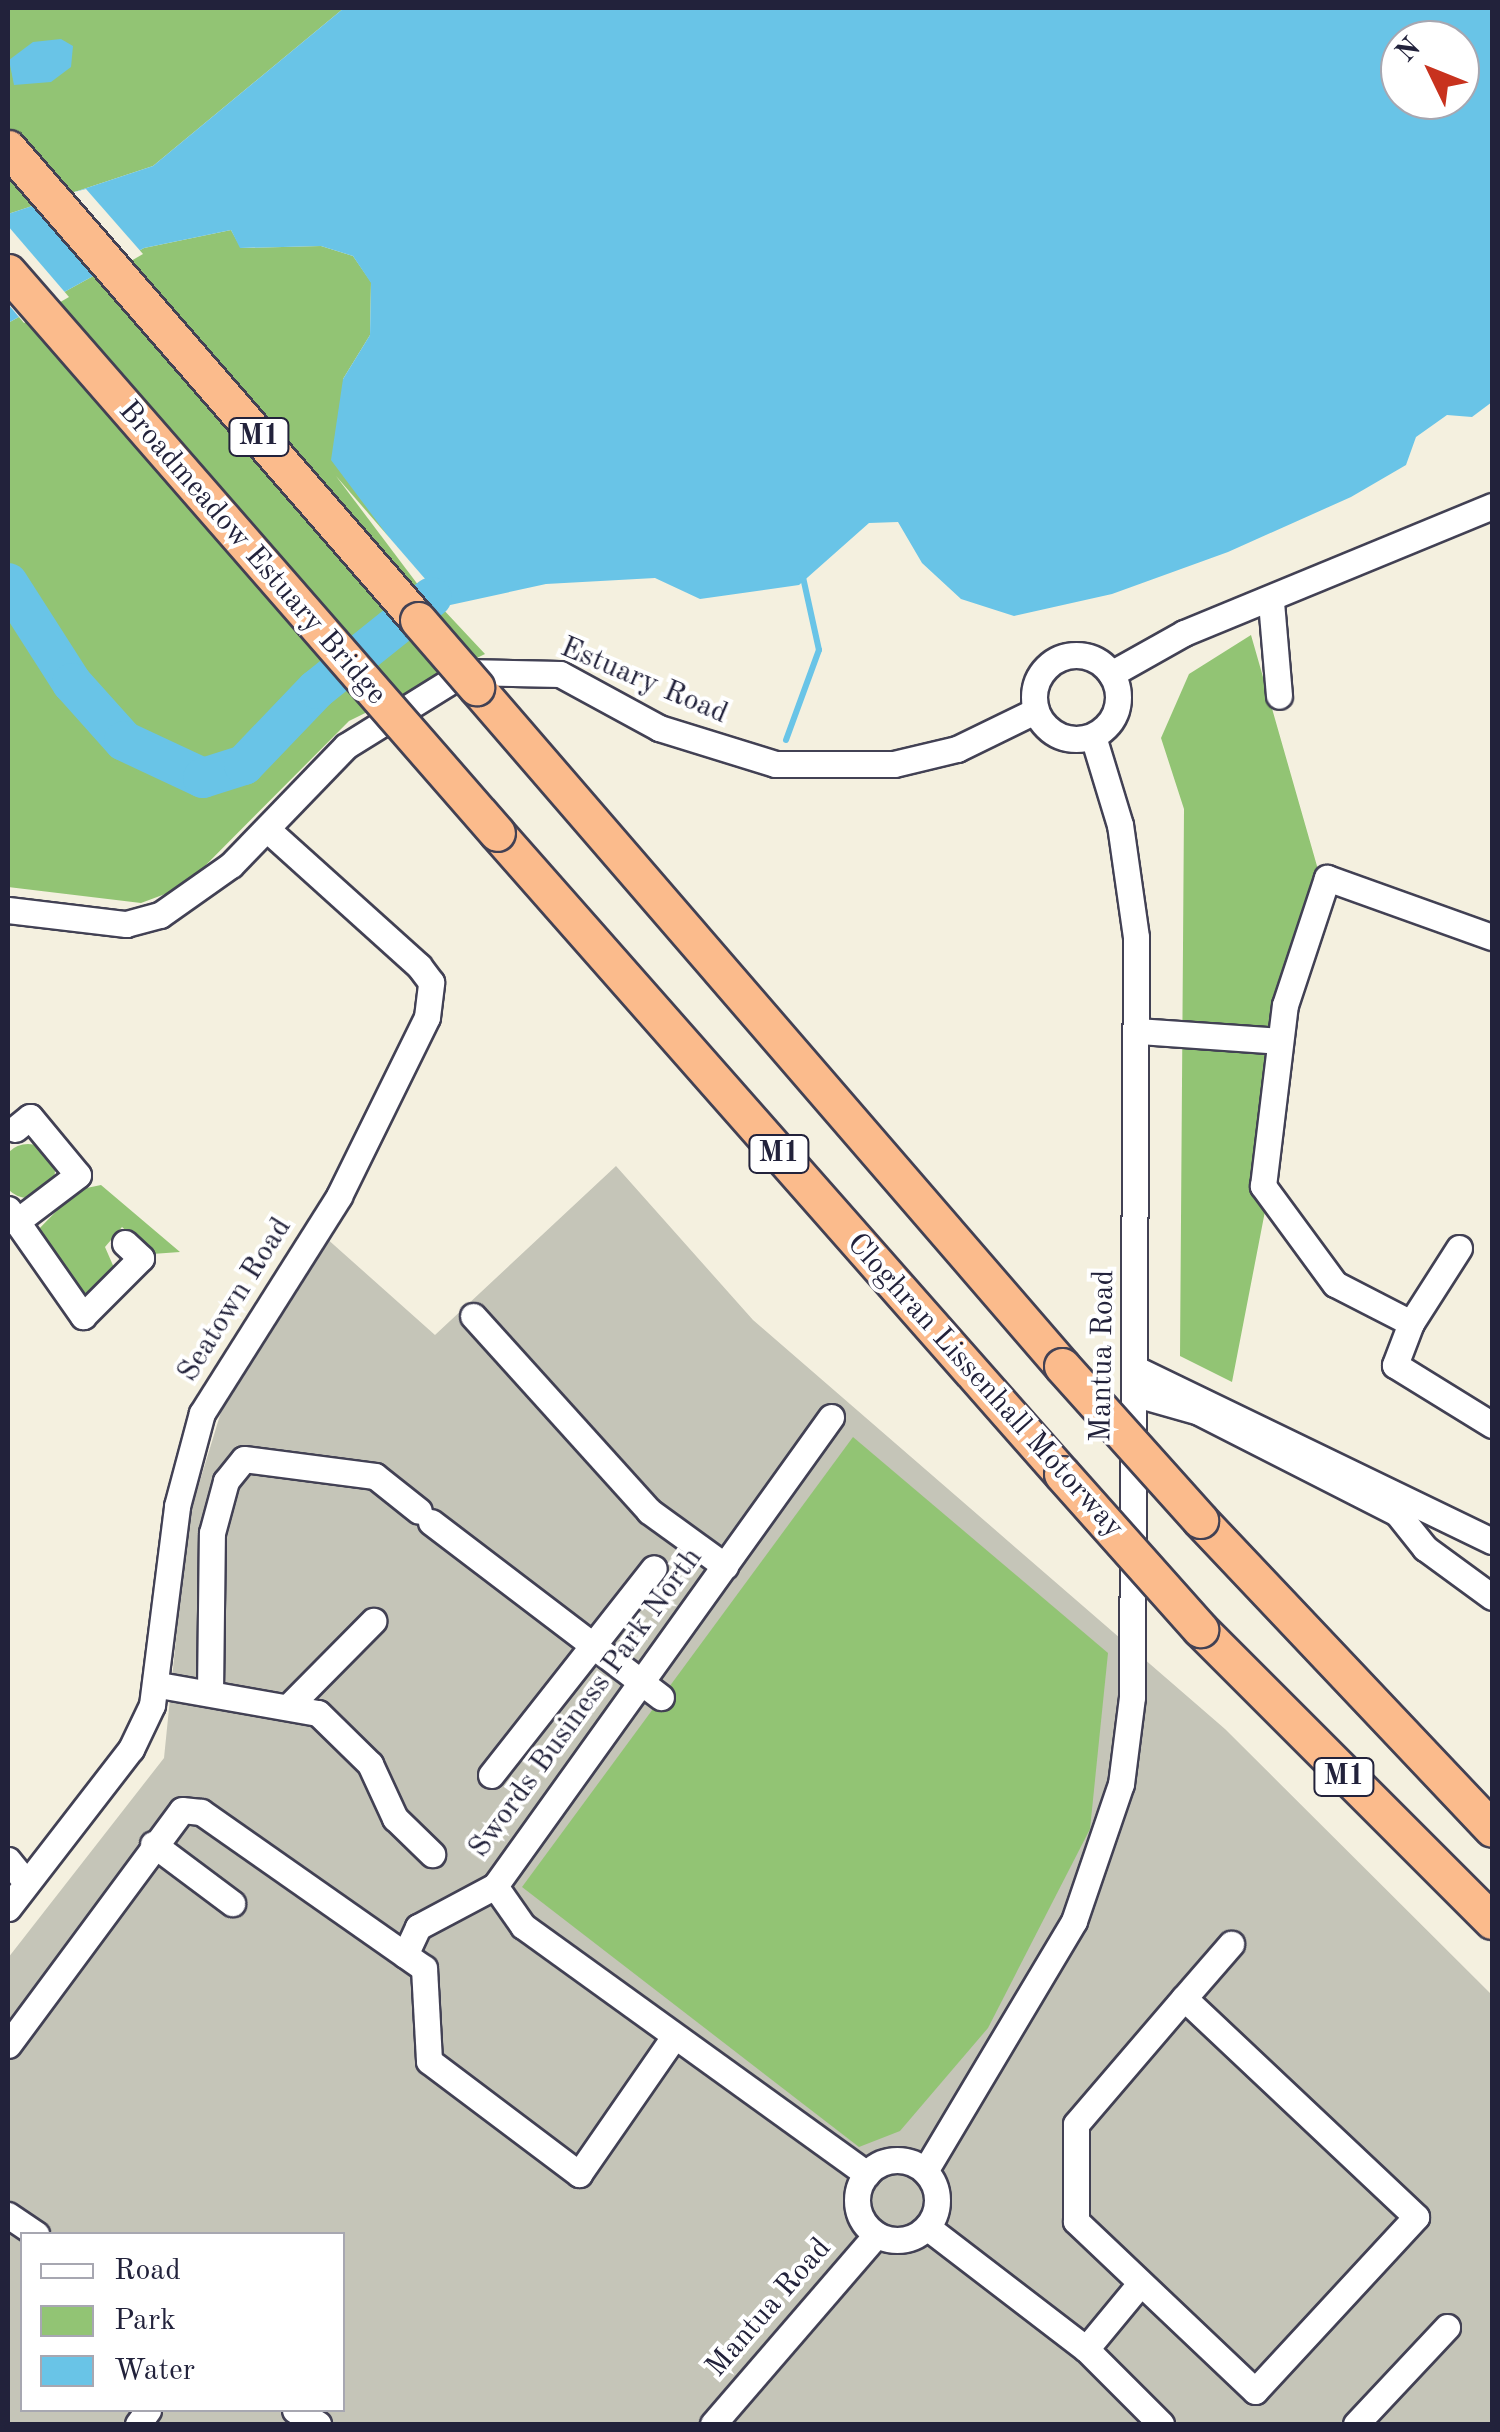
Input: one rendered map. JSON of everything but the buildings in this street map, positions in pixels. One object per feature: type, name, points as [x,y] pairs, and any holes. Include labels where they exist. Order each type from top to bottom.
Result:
[{"type":"highway","name":"M1","points":[[8,148],[1062,1366],[1200,1520],[1492,1829]]},
{"type":"highway","name":"Broadmeadow Estuary Bridge","points":[[8,272],[497,833]]},
{"type":"highway","name":"Cloghran Lissenhall Motorway","points":[[497,833],[1200,1628],[1492,1921]]},
{"type":"street","points":[[1111,674],[1184,632],[1271,602],[1492,506]]},
{"type":"street","points":[[1271,602],[1280,696]]},
{"type":"street","points":[[1090,657],[1111,674],[1118,702],[1094,736],[1052,733],[1035,711],[1035,684],[1051,662],[1090,657]]},
{"type":"street","name":"Estuary Road","points":[[9,914],[126,924],[160,916],[199,894],[268,830],[346,746],[464,672],[560,674],[658,728],[775,764],[894,764],[957,749],[1035,711]]},
{"type":"street","name":"Mantua Road","points":[[925,2171],[1048,1976],[1121,1784],[1132,1697],[1138,1031],[1120,825],[1094,736]]},
{"type":"street","name":"Seatown Road","points":[[8,1908],[131,1748],[159,1684],[177,1506],[202,1413],[339,1196],[427,1017],[430,982],[419,966],[268,830]]},
{"type":"street","points":[[1411,1323],[1334,1284],[1263,1186],[1280,1042],[1327,878],[1492,937]]},
{"type":"street","points":[[1138,1031],[1280,1042]]},
{"type":"street","points":[[15,1129],[30,1117],[78,1175],[12,1216],[82,1316],[141,1258],[124,1243]]},
{"type":"street","points":[[1459,1248],[1411,1323],[1395,1365],[1492,1425]]},
{"type":"street","points":[[473,1316],[649,1512],[725,1566]]},
{"type":"street","points":[[1136,1382],[1190,1387],[1492,1541]]},
{"type":"street","points":[[1136,1382],[1397,1513],[1425,1548],[1492,1597]]},
{"type":"street","name":"Swords Business Park North","points":[[831,1417],[725,1566],[651,1689],[495,1886],[522,1926],[866,2174]]},
{"type":"street","points":[[210,1692],[212,1533],[226,1481],[244,1460],[375,1476],[651,1689]]},
{"type":"street","points":[[491,1775],[654,1568]]},
{"type":"street","points":[[290,1706],[374,1621]]},
{"type":"street","points":[[159,1684],[318,1713],[370,1764],[394,1818],[432,1854]]},
{"type":"street","points":[[8,2045],[153,1844],[182,1810],[201,1812],[424,1968],[429,2060],[579,2174],[674,2037]]},
{"type":"street","points":[[153,1844],[232,1902]]},
{"type":"street","points":[[8,1860],[26,1882]]},
{"type":"street","points":[[406,1955],[418,1927],[495,1886]]},
{"type":"street","points":[[1184,1998],[1416,2217],[1255,2391],[1139,2285],[1076,2221],[1076,2124],[1184,1998],[1231,1944]]},
{"type":"street","points":[[898,2160],[925,2171],[937,2196],[928,2227],[898,2241],[876,2235],[857,2207],[866,2174],[898,2160]]},
{"type":"street","points":[[8,2215],[33,2232]]},
{"type":"street","points":[[928,2227],[1086,2349],[1160,2424]]},
{"type":"street","name":"Mantua Road","points":[[713,2424],[876,2235]]},
{"type":"street","points":[[1086,2349],[1139,2285]]},
{"type":"street","points":[[1356,2424],[1446,2326]]},
{"type":"shaded area","points":[[616,1166],[753,1320],[1225,1729],[1492,1995],[1492,2424],[8,2424],[8,1958],[164,1758],[188,1520],[231,1379],[325,1237],[435,1335]]},
{"type":"green space","points":[[8,8],[344,8],[153,166],[8,214]]},
{"type":"green space","points":[[231,230],[241,248],[321,246],[353,256],[371,282],[370,335],[343,379],[441,607],[485,654],[349,721],[184,887],[141,903],[8,887],[8,323],[144,248]]},
{"type":"green space","points":[[1251,635],[1321,880],[1294,954],[1266,1206],[1232,1382],[1180,1356],[1184,809],[1161,738],[1189,674]]},
{"type":"green space","points":[[28,1144],[47,1152],[55,1171],[47,1190],[28,1198],[9,1190],[1,1171],[9,1152]]},
{"type":"green space","points":[[101,1185],[180,1252],[152,1254],[122,1227],[105,1247],[115,1270],[84,1301],[34,1234],[77,1190]]},
{"type":"green space","points":[[853,1437],[1108,1653],[1090,1829],[988,2028],[900,2131],[859,2147],[522,1887]]},
{"type":"water","points":[[344,8],[1492,8],[1492,402],[1472,417],[1447,415],[1416,437],[1406,465],[1351,497],[1228,552],[1112,594],[1014,616],[961,599],[922,563],[898,522],[869,523],[799,585],[700,599],[655,578],[546,584],[441,607],[331,460],[343,379],[370,335],[371,283],[353,256],[321,246],[240,248],[231,230],[144,248],[8,323],[8,214],[153,166]]},
{"type":"water","points":[[61,39],[73,46],[71,67],[51,82],[14,85],[9,60],[33,42]]},
{"type":"pier","points":[[86,189],[143,254],[98,280],[31,203]]},
{"type":"pier","points":[[8,226],[69,297],[24,323],[8,304]]},
{"type":"pier","points":[[336,476],[452,610],[437,610]]},
{"type":"waterway","points":[[786,740],[819,650],[803,577]]},
{"type":"waterway","points":[[8,583],[72,683],[124,741],[203,778],[244,765],[317,689],[432,597]]}]
